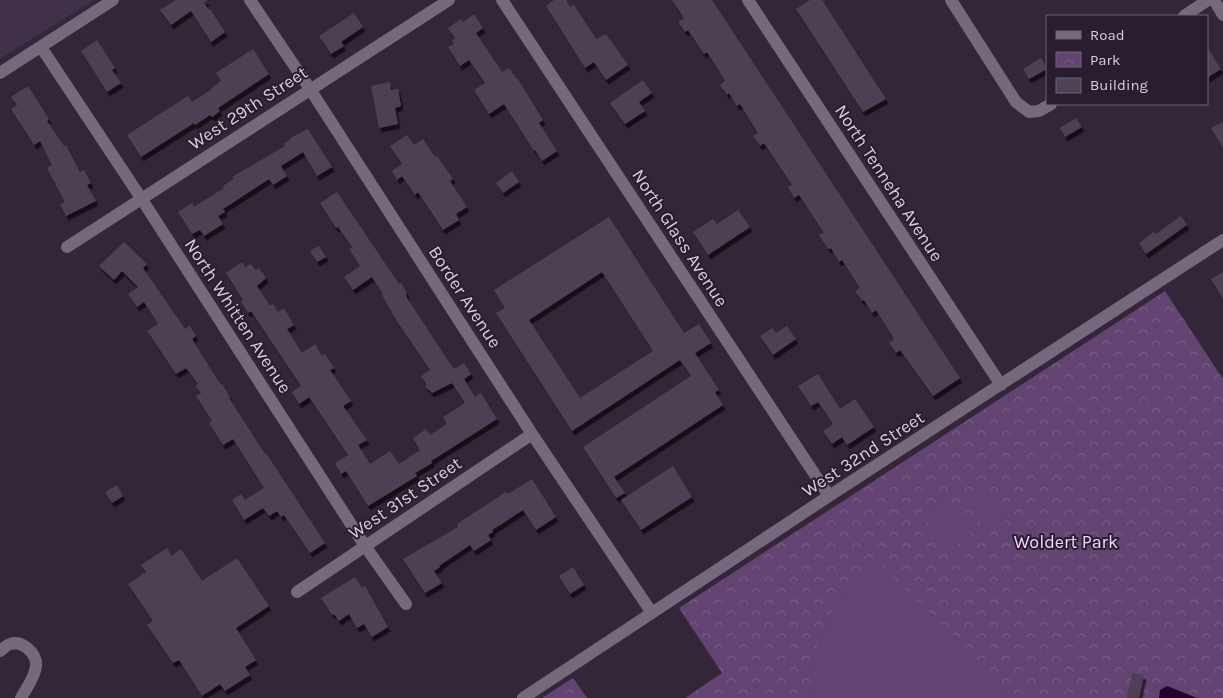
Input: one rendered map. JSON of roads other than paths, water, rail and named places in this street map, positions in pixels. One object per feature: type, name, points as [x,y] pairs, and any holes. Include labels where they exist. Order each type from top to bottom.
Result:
[{"type":"street","points":[[0,73],[113,0]]},
{"type":"street","name":"Border Avenue","points":[[250,0],[310,89],[532,434],[652,612]]},
{"type":"street","name":"West 29th Street","points":[[66,247],[449,0]]},
{"type":"street","name":"North Glass Avenue","points":[[502,0],[829,496]]},
{"type":"street","name":"North Tenneha Avenue","points":[[748,0],[1002,385]]},
{"type":"street","points":[[951,0],[1016,102],[1029,112],[1039,111],[1049,105]]},
{"type":"street","points":[[1186,15],[1208,0]]},
{"type":"street","points":[[1214,0],[1223,15]]},
{"type":"street","name":"North Whitten Avenue","points":[[41,47],[141,198],[365,546],[406,604]]},
{"type":"street","name":"West 32nd Street","points":[[523,698],[1223,240]]},
{"type":"street","name":"West 31st Street","points":[[297,592],[532,434]]},
{"type":"street","points":[[0,651],[9,644],[16,643],[23,645],[33,656],[36,666],[33,676],[21,698]]},
{"type":"park label","name":"Woldert Park","points":[[1066,542]]}]
